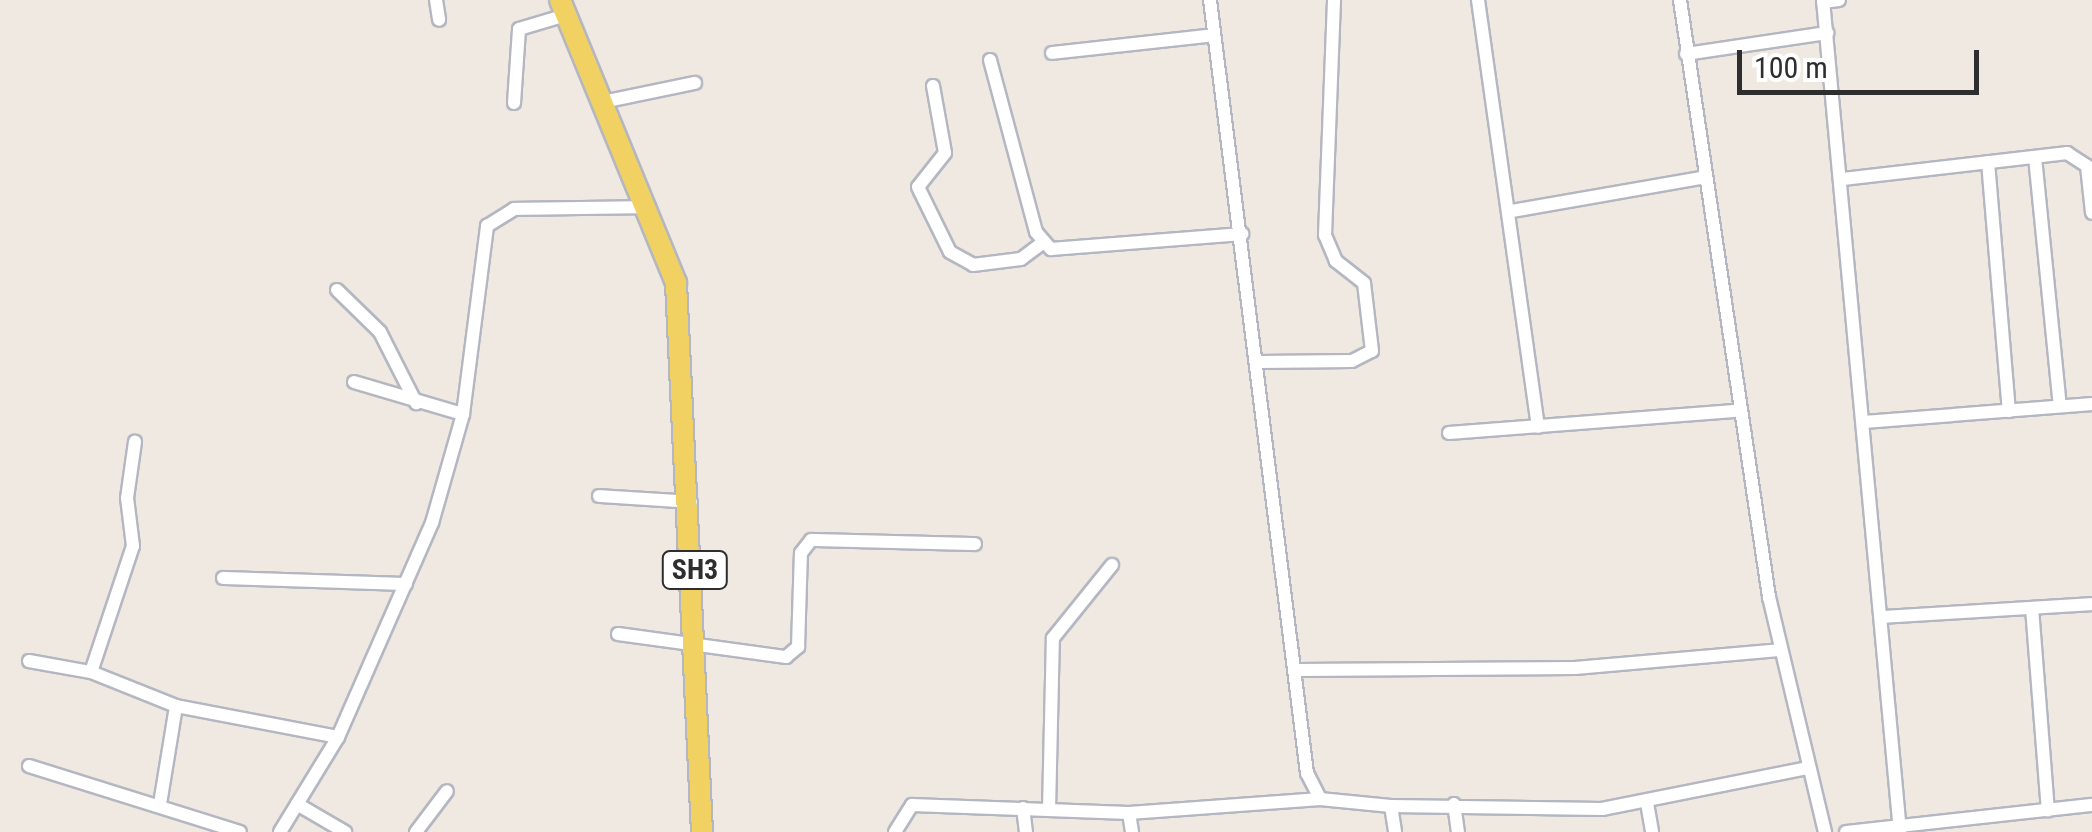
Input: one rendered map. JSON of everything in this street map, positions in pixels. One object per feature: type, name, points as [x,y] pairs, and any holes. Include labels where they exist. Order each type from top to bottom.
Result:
[{"type":"main road","name":"SH3","points":[[563,8],[649,207],[681,309],[699,644],[702,832]]},
{"type":"street","points":[[436,0],[439,20]]},
{"type":"street","points":[[1210,0],[1260,362],[1307,773],[1320,799]]},
{"type":"street","points":[[1260,362],[1352,362],[1372,351],[1364,283],[1336,261],[1325,235],[1334,0]]},
{"type":"street","points":[[1478,0],[1512,211],[1538,426]]},
{"type":"street","points":[[1680,0],[1701,178],[1737,411],[1779,650],[1825,832]]},
{"type":"street","points":[[1839,0],[1823,1],[1843,179],[1900,828]]},
{"type":"street","points":[[514,103],[518,29],[563,8]]},
{"type":"street","points":[[1686,54],[1826,34]]},
{"type":"street","points":[[1052,53],[1214,35]]},
{"type":"street","points":[[990,60],[1042,243]]},
{"type":"street","points":[[603,102],[695,82]]},
{"type":"street","points":[[934,86],[945,153],[918,187],[950,252],[973,265],[1020,258],[1042,243]]},
{"type":"street","points":[[1843,179],[2035,157],[2080,157],[2092,213]]},
{"type":"street","points":[[2035,157],[2060,406]]},
{"type":"street","points":[[1988,162],[2009,410]]},
{"type":"street","points":[[1512,211],[1701,178]]},
{"type":"street","points":[[280,832],[338,738],[406,584],[463,414],[487,226],[514,209],[649,207]]},
{"type":"street","points":[[1042,243],[1064,252],[1242,234]]},
{"type":"street","points":[[337,290],[380,332],[416,403]]},
{"type":"street","points":[[354,382],[463,414]]},
{"type":"street","points":[[1864,422],[2092,404]]},
{"type":"street","points":[[1449,434],[1737,411]]},
{"type":"street","points":[[91,672],[133,546],[127,498],[135,442]]},
{"type":"street","points":[[599,496],[691,502]]},
{"type":"street","points":[[618,634],[794,654],[801,553],[811,540],[976,544]]},
{"type":"street","points":[[1049,810],[1053,638],[1112,565]]},
{"type":"street","points":[[223,578],[406,584]]},
{"type":"street","points":[[1882,618],[2092,604]]},
{"type":"street","points":[[2032,608],[2048,810]]},
{"type":"street","points":[[1298,670],[1575,668],[1779,650]]},
{"type":"street","points":[[29,661],[91,672],[176,706],[338,738]]},
{"type":"street","points":[[160,804],[176,706]]},
{"type":"street","points":[[29,766],[240,832]]},
{"type":"street","points":[[895,832],[912,805],[1129,813],[1320,799],[1390,806],[1647,803],[1808,768]]},
{"type":"street","points":[[416,832],[447,792]]},
{"type":"street","points":[[1647,803],[1652,832]]},
{"type":"street","points":[[297,804],[345,832]]},
{"type":"street","points":[[1454,804],[1458,832]]},
{"type":"street","points":[[1390,806],[1395,832]]},
{"type":"street","points":[[1846,832],[2092,806]]},
{"type":"street","points":[[1023,808],[1026,832]]},
{"type":"street","points":[[1129,813],[1132,832]]},
{"type":"street","points":[[2002,814],[2004,832]]}]
